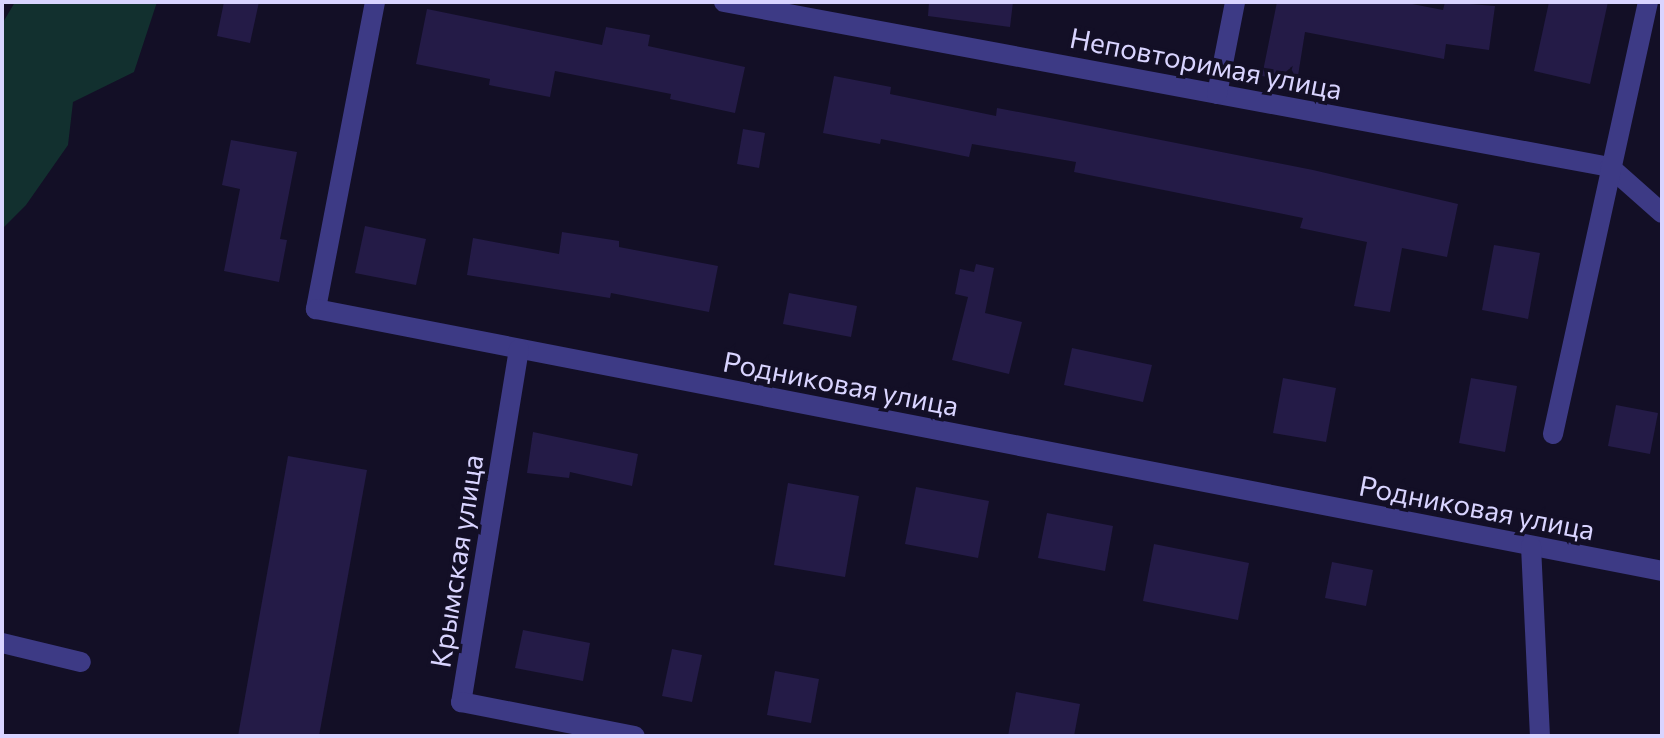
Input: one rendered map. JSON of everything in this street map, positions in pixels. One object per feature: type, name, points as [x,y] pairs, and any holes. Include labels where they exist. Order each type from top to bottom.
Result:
[{"type":"street","name":"Родниковая улица","points":[[375,2],[316,309],[1662,571]]},
{"type":"street","name":"Неповторимая улица","points":[[724,2],[794,8],[1217,94],[1610,167]]},
{"type":"street","points":[[1217,94],[1235,2]]},
{"type":"street","points":[[1553,434],[1648,2]]},
{"type":"street","points":[[1610,167],[1662,213]]},
{"type":"street","name":"Крымская улица","points":[[519,349],[461,702],[635,736]]},
{"type":"street","points":[[1531,546],[1540,736]]},
{"type":"street","points":[[2,643],[81,662]]},
{"type":"green space","points":[[15,2],[157,2],[134,72],[73,102],[68,145],[26,205],[2,229],[2,24]]},
{"type":"building","points":[[224,2],[259,2],[250,43],[217,36]]},
{"type":"building","points":[[929,2],[1013,2],[1010,27],[928,16]]},
{"type":"building","points":[[1277,2],[1402,2],[1443,10],[1445,2],[1495,6],[1489,50],[1446,44],[1444,59],[1305,32],[1297,82],[1262,76]]},
{"type":"building","points":[[1549,2],[1608,2],[1590,84],[1534,71]]},
{"type":"building","points":[[427,9],[602,45],[606,27],[650,35],[648,46],[745,67],[735,113],[670,99],[671,94],[555,71],[550,97],[489,85],[490,79],[416,64]]},
{"type":"building","points":[[834,76],[891,87],[890,94],[996,116],[997,108],[1050,118],[1313,170],[1458,204],[1447,257],[1402,248],[1390,312],[1354,306],[1367,242],[1300,228],[1303,218],[1074,172],[1076,162],[972,144],[969,157],[881,139],[880,144],[823,133]]},
{"type":"building","points":[[743,129],[765,133],[759,168],[737,164]]},
{"type":"building","points":[[231,140],[297,152],[280,239],[287,240],[279,282],[224,271],[240,189],[222,185]]},
{"type":"building","points":[[365,226],[426,239],[416,285],[355,273]]},
{"type":"building","points":[[562,232],[619,241],[619,247],[718,266],[709,312],[611,293],[610,298],[467,275],[473,238],[559,254]]},
{"type":"building","points":[[1494,245],[1540,253],[1528,319],[1482,310]]},
{"type":"building","points":[[976,264],[994,268],[985,313],[1022,322],[1009,374],[952,360],[968,297],[955,294],[960,269],[974,272]]},
{"type":"building","points":[[789,293],[857,306],[851,337],[783,324]]},
{"type":"building","points":[[1072,348],[1152,365],[1143,402],[1064,385]]},
{"type":"building","points":[[1283,378],[1336,388],[1326,442],[1273,433]]},
{"type":"building","points":[[1471,378],[1517,386],[1505,452],[1459,443]]},
{"type":"building","points":[[1616,405],[1658,413],[1650,454],[1608,446]]},
{"type":"building","points":[[533,432],[638,454],[632,486],[570,472],[569,478],[527,473]]},
{"type":"building","points":[[288,456],[367,470],[319,736],[238,736]]},
{"type":"building","points":[[788,483],[859,496],[845,577],[774,565]]},
{"type":"building","points":[[916,487],[989,501],[978,558],[905,544]]},
{"type":"building","points":[[1047,513],[1113,526],[1105,571],[1038,558]]},
{"type":"building","points":[[1154,544],[1249,563],[1238,620],[1143,601]]},
{"type":"building","points":[[1332,562],[1373,570],[1366,606],[1325,598]]},
{"type":"building","points":[[523,630],[590,643],[583,681],[515,668]]},
{"type":"building","points":[[672,649],[702,655],[692,702],[662,696]]},
{"type":"building","points":[[775,671],[819,679],[811,723],[767,715]]},
{"type":"building","points":[[1016,692],[1080,704],[1074,736],[1008,736]]}]
